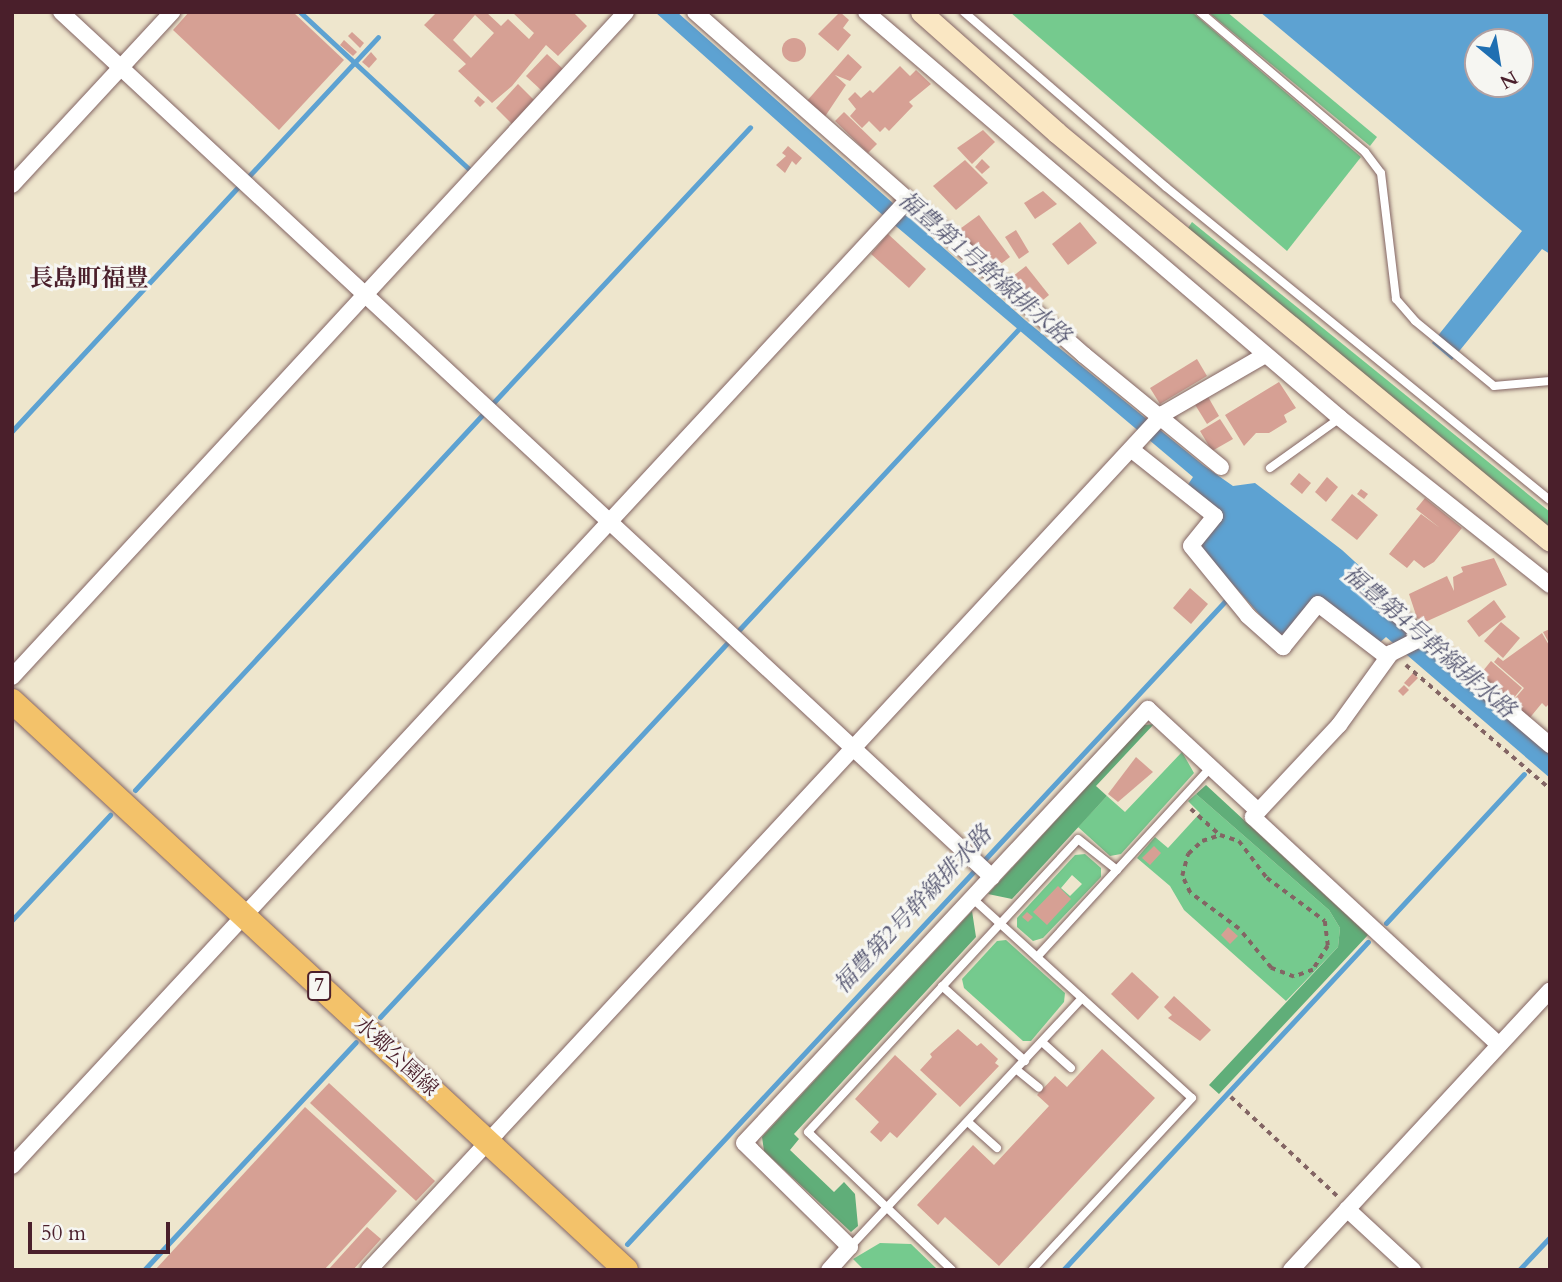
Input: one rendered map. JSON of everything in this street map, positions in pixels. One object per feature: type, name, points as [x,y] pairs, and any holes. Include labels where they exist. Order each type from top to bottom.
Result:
[{"type":"main road","name":"水郷公園線","points":[[12,701],[626,1270]]},
{"type":"street","points":[[61,12],[989,875]]},
{"type":"street","points":[[12,185],[172,12]]},
{"type":"street","points":[[12,677],[626,12]]},
{"type":"street","points":[[695,12],[906,203],[1159,420],[1221,467]]},
{"type":"street","points":[[866,12],[1340,418],[1550,584]]},
{"type":"street","points":[[921,12],[1056,132],[1550,541]]},
{"type":"street","points":[[12,1166],[906,203]]},
{"type":"street","points":[[369,1270],[1159,420],[1265,355]]},
{"type":"street","points":[[1137,446],[1215,516],[1191,546],[1248,616],[1283,647],[1318,604],[1389,655]]},
{"type":"street","points":[[1386,605],[1550,745]]},
{"type":"street","points":[[1422,638],[1389,655],[1339,725],[1252,817],[1499,1045]]},
{"type":"street","points":[[830,1270],[850,1247],[744,1143],[972,898],[989,875],[1148,709],[1258,811]]},
{"type":"street","points":[[1291,1270],[1550,990]]},
{"type":"street","points":[[1348,1208],[1413,1270]]},
{"type":"lane","points":[[964,12],[1166,187],[1550,500]]},
{"type":"lane","points":[[1200,12],[1365,152],[1381,173],[1396,299],[1416,321],[1468,368],[1494,386],[1550,381]]},
{"type":"lane","points":[[1270,468],[1340,418]]},
{"type":"lane","points":[[1037,957],[1211,767]]},
{"type":"lane","points":[[952,1270],[808,1132],[1078,839],[1117,870]]},
{"type":"lane","points":[[972,898],[1192,1098],[1032,1270]]},
{"type":"lane","points":[[942,986],[1025,1061]]},
{"type":"lane","points":[[850,1247],[889,1209],[1082,998]]},
{"type":"lane","points":[[1042,1042],[1071,1068]]},
{"type":"lane","points":[[1017,1070],[1039,1088]]},
{"type":"lane","points":[[968,1122],[997,1148]]},
{"type":"path","points":[[1389,655],[1402,661],[1550,789]]},
{"type":"path","points":[[1181,800],[1220,835],[1239,841],[1275,885],[1325,921],[1328,946],[1313,970],[1294,977],[1271,968],[1239,929],[1190,893],[1182,876],[1188,854],[1202,841],[1220,835]]},
{"type":"path","points":[[1230,1097],[1348,1208]]},
{"type":"green space","points":[[1010,12],[1192,12],[1361,157],[1287,251]]},
{"type":"green space","points":[[1208,12],[1227,12],[1377,137],[1370,146]]},
{"type":"green space","points":[[1192,222],[1550,512],[1550,528],[1186,231]]},
{"type":"green space","points":[[1154,724],[1096,786],[1107,796],[1012,899],[988,894],[1144,725]]},
{"type":"green space","points":[[1182,752],[1194,773],[1121,854],[1110,856],[1078,827],[1107,796],[1125,812]]},
{"type":"green space","points":[[1206,785],[1368,935],[1219,1094],[1209,1085],[1338,947],[1340,928],[1329,910],[1196,794]]},
{"type":"green space","points":[[1196,794],[1329,910],[1340,928],[1338,947],[1286,1001],[1184,910],[1170,886],[1137,858],[1155,837],[1168,848],[1200,813],[1188,801]]},
{"type":"green space","points":[[1085,854],[1101,868],[1101,877],[1043,938],[1033,941],[1017,927],[1017,918],[1075,855]],"holes":[[[1072,875],[1082,884],[1070,896],[1061,888]]]},
{"type":"green space","points":[[972,911],[976,937],[794,1134],[799,1139],[790,1150],[834,1192],[844,1182],[855,1194],[858,1226],[851,1232],[764,1151],[762,1137]]},
{"type":"green space","points":[[1006,940],[1065,993],[1064,1002],[1031,1041],[1023,1041],[964,988],[962,979],[997,941]]},
{"type":"green space","points":[[880,1243],[911,1244],[938,1270],[864,1270],[853,1259]]},
{"type":"water","points":[[655,12],[677,12],[1025,320],[1203,465],[1233,486],[1255,483],[1342,550],[1365,571],[1368,598],[1550,752],[1550,778],[1386,637],[1378,644],[1317,596],[1281,639],[1199,546],[1222,515],[1187,486],[1193,477],[878,211]]},
{"type":"water","points":[[1260,12],[1550,12],[1550,254],[1542,249],[1452,360],[1432,343],[1522,231]]},
{"type":"building","points":[[189,12],[293,12],[344,60],[279,130],[173,30]]},
{"type":"building","points":[[437,12],[486,12],[501,26],[508,19],[529,39],[534,33],[512,12],[573,12],[587,26],[558,56],[546,45],[512,86],[492,103],[458,71],[466,64],[424,25]],"holes":[[[475,15],[494,33],[471,58],[453,40]]]},
{"type":"building","points":[[840,12],[849,20],[843,28],[851,35],[838,51],[818,34]]},
{"type":"building","points":[[352,32],[364,43],[360,48],[348,36]]},
{"type":"building","points":[[794,38],[803,41],[806,50],[803,59],[794,62],[785,59],[782,50],[785,41]]},
{"type":"building","points":[[344,40],[357,52],[353,56],[340,45]]},
{"type":"building","points":[[371,52],[377,59],[369,68],[362,62]]},
{"type":"building","points":[[547,54],[563,69],[542,91],[526,76]]},
{"type":"building","points":[[848,54],[862,67],[850,81],[835,75],[846,85],[824,118],[806,102]]},
{"type":"building","points":[[900,66],[910,76],[916,70],[931,84],[909,102],[913,106],[889,131],[885,127],[880,132],[869,121],[862,128],[850,116],[856,109],[848,99],[855,92],[861,98],[870,90],[873,93]]},
{"type":"building","points":[[518,84],[534,100],[512,124],[496,108]]},
{"type":"building","points":[[478,96],[485,102],[480,107],[474,101]]},
{"type":"building","points":[[844,112],[877,144],[868,153],[835,121]]},
{"type":"building","points":[[983,130],[995,142],[972,164],[957,148]]},
{"type":"building","points":[[788,146],[802,158],[796,165],[792,161],[785,173],[776,165],[786,156],[782,153]]},
{"type":"building","points":[[982,159],[990,167],[982,174],[975,167]]},
{"type":"building","points":[[965,160],[988,183],[956,210],[933,186]]},
{"type":"building","points":[[1043,191],[1057,204],[1035,219],[1024,203]]},
{"type":"building","points":[[979,215],[1010,257],[994,269],[957,231]]},
{"type":"building","points":[[1080,222],[1097,243],[1068,265],[1052,244]]},
{"type":"building","points":[[1016,230],[1029,252],[1019,259],[1005,237]]},
{"type":"building","points":[[888,234],[926,269],[909,288],[871,254]]},
{"type":"building","points":[[1026,266],[1049,295],[1036,306],[1012,277]]},
{"type":"building","points":[[1197,359],[1207,376],[1160,404],[1150,388]]},
{"type":"building","points":[[1279,382],[1296,408],[1284,415],[1287,422],[1269,433],[1256,433],[1244,446],[1225,415]]},
{"type":"building","points":[[1207,395],[1219,416],[1207,424],[1194,403]]},
{"type":"building","points":[[1220,419],[1233,439],[1212,451],[1200,431]]},
{"type":"building","points":[[1299,473],[1311,483],[1302,494],[1290,484]]},
{"type":"building","points":[[1327,477],[1338,487],[1326,502],[1315,492]]},
{"type":"building","points":[[1361,489],[1368,494],[1364,499],[1357,494]]},
{"type":"building","points":[[1352,494],[1378,515],[1357,540],[1331,520]]},
{"type":"building","points":[[1425,498],[1462,528],[1434,562],[1424,568],[1414,560],[1407,568],[1389,554],[1421,514],[1440,528],[1416,509]]},
{"type":"building","points":[[1494,558],[1507,585],[1423,623],[1417,618],[1409,594],[1447,576],[1454,591],[1453,577],[1463,572],[1461,567]]},
{"type":"building","points":[[1190,588],[1208,604],[1191,624],[1173,608]]},
{"type":"building","points":[[1494,600],[1506,617],[1479,637],[1467,621]]},
{"type":"building","points":[[1501,622],[1520,638],[1503,658],[1484,641]]},
{"type":"building","points":[[1550,629],[1550,645],[1543,632]]},
{"type":"building","points":[[1542,633],[1550,647],[1550,703],[1546,707],[1542,703],[1528,720],[1510,704],[1524,688],[1494,662],[1498,657],[1503,661]]},
{"type":"building","points":[[1491,661],[1522,688],[1509,704],[1478,677]]},
{"type":"building","points":[[1413,673],[1418,678],[1409,687],[1404,683]]},
{"type":"building","points":[[1404,685],[1409,690],[1403,696],[1398,691]]},
{"type":"building","points":[[1136,757],[1153,772],[1118,802],[1108,794]]},
{"type":"building","points":[[1154,846],[1161,853],[1150,865],[1142,858]]},
{"type":"building","points":[[1058,886],[1071,899],[1047,925],[1033,912]]},
{"type":"building","points":[[1027,912],[1033,917],[1028,922],[1022,917]]},
{"type":"building","points":[[1228,927],[1238,936],[1230,944],[1221,935]]},
{"type":"building","points":[[1132,972],[1159,997],[1138,1020],[1111,994]]},
{"type":"building","points":[[1174,996],[1211,1030],[1200,1041],[1168,1018],[1172,1015],[1164,1007]]},
{"type":"building","points":[[958,1029],[977,1046],[981,1043],[998,1059],[995,1063],[999,1066],[960,1107],[920,1070],[932,1057],[930,1054]]},
{"type":"building","points":[[1102,1049],[1155,1098],[999,1266],[945,1217],[938,1225],[917,1205],[973,1145],[994,1165],[1049,1106],[1037,1095],[1055,1076],[1067,1087]]},
{"type":"building","points":[[895,1055],[937,1094],[897,1138],[890,1132],[881,1142],[870,1132],[879,1122],[855,1099]]},
{"type":"building","points":[[329,1083],[435,1181],[416,1201],[310,1103]]},
{"type":"building","points":[[305,1107],[397,1191],[324,1270],[155,1270]]},
{"type":"building","points":[[367,1227],[381,1239],[353,1270],[328,1270]]},
{"type":"waterway","points":[[300,12],[472,172]]},
{"type":"waterway","points":[[248,177],[378,37]]},
{"type":"waterway","points":[[493,403],[750,127]]},
{"type":"waterway","points":[[12,431],[240,185]]},
{"type":"waterway","name":"福豊第1号幹線排水路","points":[[737,632],[1021,326]]},
{"type":"waterway","points":[[135,790],[483,414]]},
{"type":"waterway","name":"福豊第2号幹線排水路","points":[[627,1244],[1226,600]]},
{"type":"waterway","points":[[380,1017],[729,641]]},
{"type":"waterway","points":[[1386,923],[1524,774]]},
{"type":"waterway","points":[[12,920],[110,815]]},
{"type":"waterway","points":[[1063,1270],[1368,942]]},
{"type":"waterway","points":[[144,1270],[356,1042]]},
{"type":"waterway","points":[[1519,1270],[1550,1237]]},
{"type":"district","name":"長島町福豊","points":[[89,279]]},
{"type":"water label","name":"福豊第4号幹線排水路","points":[[1429,642]]}]
